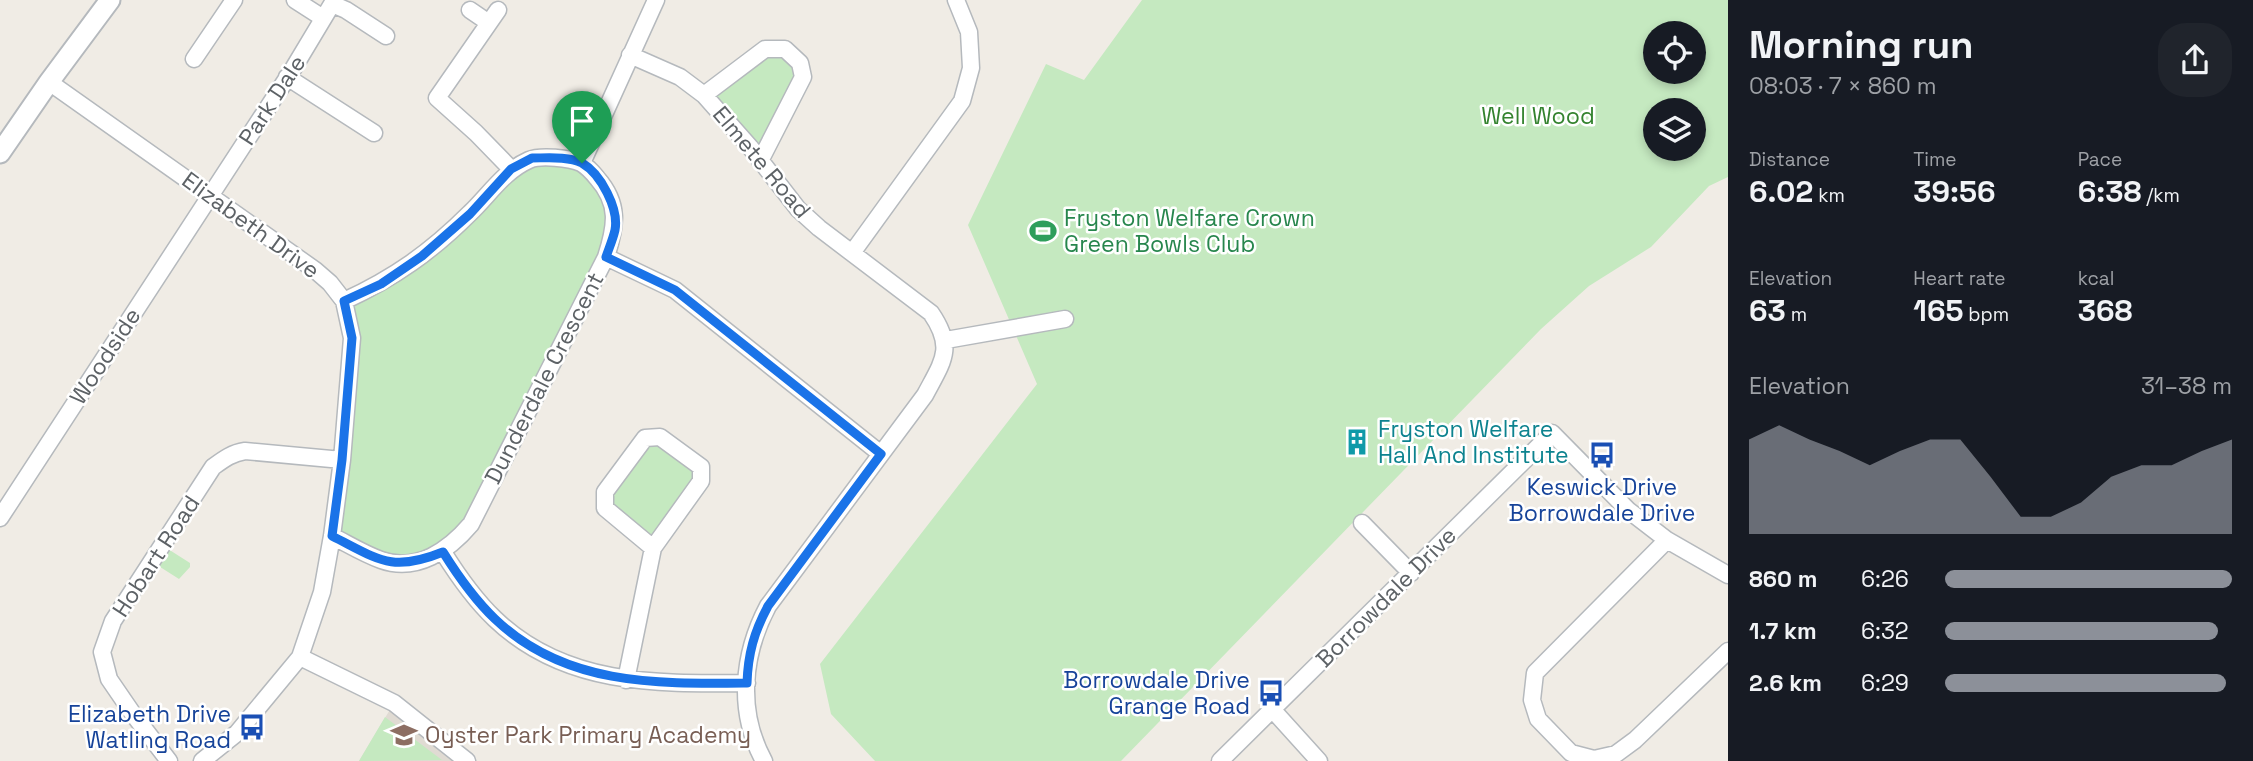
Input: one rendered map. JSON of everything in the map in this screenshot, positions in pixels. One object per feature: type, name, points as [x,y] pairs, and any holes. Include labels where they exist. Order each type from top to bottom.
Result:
[{"type":"street","points":[[0,153],[110,0]]},
{"type":"street","points":[[194,59],[234,0]]},
{"type":"street","points":[[295,0],[328,11],[345,10],[386,36]]},
{"type":"street","points":[[852,253],[962,101],[971,68],[969,32],[956,0]]},
{"type":"street","points":[[344,301],[381,284],[422,256],[470,214],[511,169],[532,158],[557,158],[582,163],[630,55],[648,3]]},
{"type":"street","points":[[470,10],[494,17],[437,98],[511,169]]},
{"type":"street","name":"Park Dale","points":[[209,195],[328,11]]},
{"type":"street","points":[[704,95],[765,49],[785,49],[800,63],[803,77],[761,160]]},
{"type":"street","name":"Elmete Road","points":[[630,55],[680,76],[704,95],[761,160],[798,209],[931,313],[946,340]]},
{"type":"street","points":[[287,77],[374,133]]},
{"type":"street","name":"Elizabeth Drive","points":[[49,82],[315,270],[344,301],[352,338],[342,460],[322,592],[300,657],[237,733],[202,761]]},
{"type":"street","name":"Dunderdale Crescent","points":[[332,536],[383,561],[407,564],[443,552],[457,541],[471,524],[606,257],[615,229],[615,213],[608,194],[582,163]]},
{"type":"street","name":"Woodside","points":[[0,518],[209,195]]},
{"type":"street","points":[[606,257],[675,290],[881,454]]},
{"type":"street","points":[[764,761],[752,733],[745,706],[748,656],[756,628],[768,606],[925,395],[939,369],[946,340],[1065,319]]},
{"type":"street","name":"Borrowdale Drive","points":[[1220,761],[1552,433],[1628,510],[1667,540]]},
{"type":"street","points":[[626,680],[653,548],[701,481],[701,467],[660,437],[645,438],[605,492],[605,508],[653,548]]},
{"type":"street","name":"Hobart Road","points":[[169,761],[109,679],[102,652],[113,621],[213,467],[223,459],[233,453],[245,451],[342,460]]},
{"type":"street","points":[[1362,523],[1411,573]]},
{"type":"street","points":[[1728,575],[1667,540],[1535,673],[1532,700],[1538,719],[1571,753],[1594,759],[1616,754],[1635,740],[1728,651]]},
{"type":"street","points":[[443,552],[458,576],[495,619],[523,642],[553,659],[626,680],[667,684],[747,683]]},
{"type":"street","points":[[300,657],[394,703],[467,761]]},
{"type":"street","points":[[1272,709],[1319,761]]},
{"type":"shaded area","name":"Oyster Park Primary Academy","points":[[394,703],[467,761],[359,761]]},
{"type":"green space","name":"Well Wood","points":[[1142,0],[1728,0],[1728,177],[1709,186],[1651,247],[1589,286],[1541,329],[1121,761],[875,761],[831,714],[820,664],[1037,384],[968,225],[1046,64],[1084,80]]},
{"type":"green space","points":[[765,49],[785,49],[803,77],[760,161],[704,95]]},
{"type":"green space","points":[[557,158],[597,178],[615,229],[471,524],[407,563],[332,536],[352,338],[344,301],[381,284],[511,169]]},
{"type":"green space","points":[[645,438],[701,467],[653,548],[605,508]]},
{"type":"green space","points":[[168,549],[190,563],[190,567],[179,579],[157,565]]},
{"type":"green space","points":[[385,717],[442,760],[359,761]]},
{"type":"place","name":"Fryston Welfare Crown Green Bowls Club","points":[[1043,231]]},
{"type":"place","name":"Fryston Welfare Hall And Institute","points":[[1357,442]]},
{"type":"place","name":"Keswick Drive Borrowdale Drive","points":[[1602,455]]},
{"type":"place","name":"Borrowdale Drive Grange Road","points":[[1271,693]]},
{"type":"place","name":"Elizabeth Drive Watling Road","points":[[252,727]]},
{"type":"place","name":"Oyster Park Primary Academy","points":[[404,735]]},
{"type":"route","points":[[532,158],[557,158],[582,163],[608,194],[615,213],[615,229],[606,257],[675,290],[881,454],[768,606],[756,628],[748,656],[747,683],[667,684],[626,680],[553,659],[523,642],[495,619],[458,576],[443,552],[407,564],[383,561],[332,536],[342,460],[352,338],[344,301],[381,284],[422,256],[470,214],[511,169],[532,158]]}]
